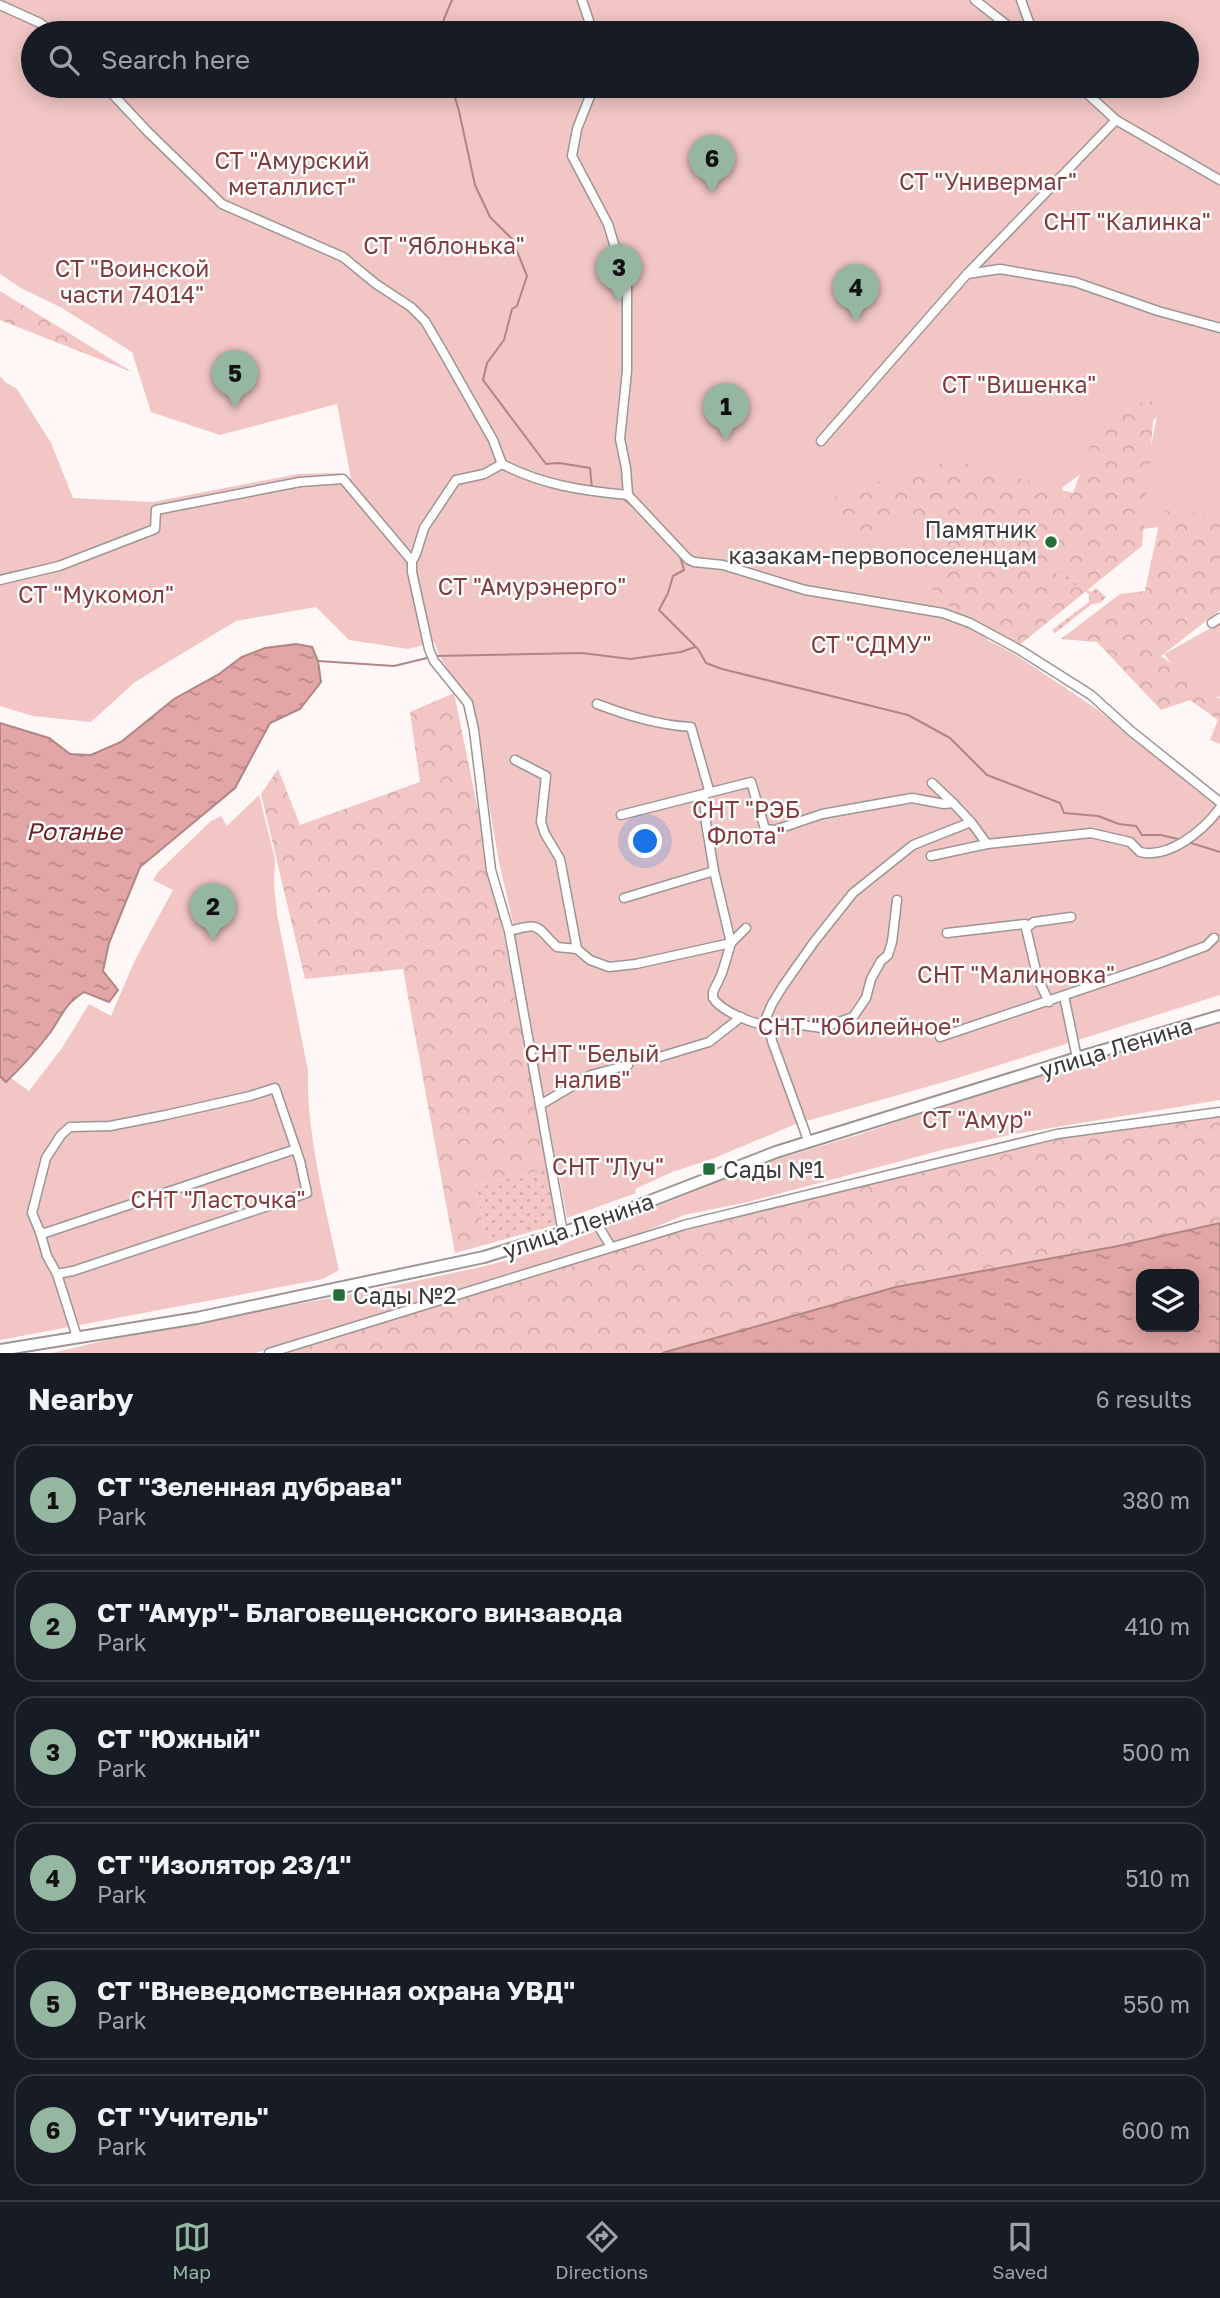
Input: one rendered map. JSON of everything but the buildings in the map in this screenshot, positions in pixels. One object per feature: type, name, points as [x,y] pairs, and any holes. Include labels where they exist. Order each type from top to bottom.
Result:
[{"type":"street","points":[[582,0],[589,21]]},
{"type":"street","points":[[975,0],[1002,21]]},
{"type":"street","points":[[1021,0],[1028,21]]},
{"type":"street","points":[[0,5],[36,21]]},
{"type":"street","points":[[116,98],[155,140],[222,204],[344,257],[376,284],[411,307],[425,321],[442,350],[493,440],[502,464],[532,478],[591,491],[628,495]]},
{"type":"street","points":[[589,98],[577,129],[572,156],[608,224],[626,287],[627,372],[621,439],[628,495],[688,559],[694,562],[723,565],[806,590],[943,613],[970,623],[1020,650],[1091,695],[1131,732],[1220,802]]},
{"type":"street","points":[[1092,98],[1116,120],[1220,180]]},
{"type":"street","points":[[821,441],[967,274],[1116,120]]},
{"type":"street","points":[[967,274],[1000,269],[1075,282],[1158,311],[1220,328]]},
{"type":"street","points":[[412,561],[424,528],[456,480],[484,474],[502,464]]},
{"type":"street","points":[[0,580],[59,566],[155,529],[156,510],[300,482],[343,479],[412,561],[430,652],[434,661],[468,703],[474,730],[491,870],[509,931],[563,1233]]},
{"type":"street","points":[[597,704],[652,723],[691,727],[709,790],[704,795],[706,822],[731,943]]},
{"type":"street","points":[[515,760],[547,776],[541,822],[545,834],[561,859],[576,949]]},
{"type":"street","points":[[621,815],[751,782],[765,829],[775,830],[822,814],[912,798],[953,803]]},
{"type":"street","points":[[932,783],[971,822],[987,844]]},
{"type":"street","points":[[931,856],[987,844],[1091,833],[1130,842],[1140,852],[1159,853],[1189,837],[1212,819],[1220,808]]},
{"type":"street","points":[[809,1143],[766,1018],[778,994],[853,892],[913,845],[971,822]]},
{"type":"street","points":[[624,898],[714,871]]},
{"type":"street","points":[[746,928],[731,943],[713,998],[725,1009],[760,1025],[794,1024],[822,1028],[852,1017],[866,998],[871,979],[881,961],[888,955],[897,900]]},
{"type":"street","points":[[1027,928],[1034,922],[1071,917]]},
{"type":"street","points":[[947,933],[1025,924],[1038,979],[1048,1002]]},
{"type":"street","points":[[509,931],[530,925],[538,927],[558,947],[576,949],[590,960],[609,967],[636,964],[731,943]]},
{"type":"street","points":[[940,1037],[1206,946],[1214,938]]},
{"type":"street","points":[[1064,996],[1077,1058]]},
{"type":"street","name":"улица Ленина","points":[[0,1350],[197,1318],[484,1257],[596,1222],[776,1152],[1220,1016]]},
{"type":"street","points":[[656,1058],[709,1042],[741,1017]]},
{"type":"street","points":[[540,1105],[590,1075],[628,1065]]},
{"type":"street","points":[[57,1274],[307,1193],[296,1149],[275,1088],[250,1096],[110,1126],[70,1127],[61,1135],[46,1158],[32,1213],[47,1256],[57,1274],[77,1337]]},
{"type":"street","points":[[269,1353],[684,1225],[1057,1134],[1220,1112]]},
{"type":"street","points":[[40,1231],[45,1233],[296,1149]]},
{"type":"street","points":[[596,1222],[611,1247]]},
{"type":"green space","points":[[0,0],[1220,0],[1220,520],[1133,530],[1157,417],[1063,487],[987,640],[1013,653],[1098,710],[1220,805],[1220,995],[958,1078],[796,1124],[712,1159],[672,1172],[635,1189],[636,1193],[567,1218],[514,945],[514,927],[499,862],[471,701],[442,661],[434,642],[408,649],[349,640],[316,607],[236,621],[135,682],[91,722],[33,716],[0,706],[0,376],[17,389],[51,443],[73,498],[153,502],[298,474],[341,473],[351,479],[337,404],[220,435],[151,412],[132,352],[62,308],[21,288],[0,274]]},
{"type":"green space","points":[[0,291],[132,372],[0,320]]},
{"type":"green space","points":[[1155,400],[1142,546],[1017,647],[934,597],[923,540],[910,522],[894,522],[882,534],[823,523],[831,497],[854,494],[856,475],[893,485],[950,459],[1073,493],[1104,410]]},
{"type":"green space","points":[[1162,510],[1220,515],[1220,610],[1161,656],[1220,699],[1220,744],[1210,740],[1218,720],[1190,700],[1161,710],[1097,642],[1061,639],[1120,594],[1145,591]]},
{"type":"green space","points":[[1055,534],[1056,546],[1052,547],[1052,566],[1091,592],[1096,588],[1106,597],[1100,603],[1092,604],[1055,633],[1052,630],[1089,602],[1089,594],[1049,569],[1049,548],[1044,547],[1043,537]]},
{"type":"green space","points":[[1220,623],[1220,697],[1192,690],[1164,654]]},
{"type":"green space","points":[[454,693],[552,1169],[475,1185],[488,1244],[455,1253],[403,969],[305,979],[261,794],[278,769],[300,825],[420,782],[410,712]]},
{"type":"green space","name":"СНТ \"Ласточка\"","points":[[259,795],[275,859],[277,914],[308,1071],[310,1119],[339,1270],[323,1279],[0,1340],[0,1070],[29,1091],[62,1048],[89,1004],[111,1016],[135,960],[173,890],[153,880],[158,872],[211,821],[221,816],[227,826]]},
{"type":"green space","name":"СТ \"Амур\"","points":[[1220,1019],[1220,1100],[1014,1134],[942,1150],[748,1202],[684,1215],[644,1232],[255,1353],[52,1353],[111,1339],[374,1290],[485,1266],[558,1246],[768,1162]]},
{"type":"green space","points":[[1220,1109],[1220,1223],[1118,1246],[896,1287],[662,1353],[275,1353],[701,1215],[996,1145]]},
{"type":"green space","points":[[552,1169],[562,1223],[488,1244],[475,1185]]},
{"type":"water","name":"Ротанье","points":[[296,644],[312,647],[318,661],[321,682],[300,709],[270,723],[235,788],[140,867],[109,943],[103,971],[118,990],[109,1002],[84,992],[72,1001],[50,1033],[6,1082],[0,1076],[0,723],[49,738],[70,754],[91,755],[121,742],[174,699],[219,674],[242,657],[265,648]]},
{"type":"water","points":[[1220,1223],[1220,1353],[662,1353],[896,1287],[1118,1246]]},
{"type":"waterway","points":[[444,21],[452,0]]},
{"type":"waterway","points":[[455,98],[475,185],[490,217],[512,239],[527,276],[517,306],[512,309],[504,340],[487,363],[483,380],[546,464],[559,463],[590,468],[592,489]]},
{"type":"waterway","points":[[624,499],[636,509]]},
{"type":"waterway","points":[[680,556],[684,570],[673,576],[659,610],[698,649],[706,663],[908,715],[950,738],[987,775],[1060,803],[1064,813],[1098,816],[1119,824],[1136,826],[1142,835],[1161,835],[1182,840]]},
{"type":"waterway","points":[[436,656],[582,653],[630,659],[681,652],[695,647]]},
{"type":"waterway","points":[[318,661],[394,666],[427,658]]},
{"type":"waterway","points":[[1191,843],[1220,852]]},
{"type":"place","name":"СТ \"Учитель\"","points":[[712,193]]},
{"type":"place","name":"СТ \"Южный\"","points":[[619,302]]},
{"type":"place","name":"СТ \"Изолятор 23/1\"","points":[[856,322]]},
{"type":"place","name":"СТ \"Вневедомственная охрана УВД\"","points":[[235,408]]},
{"type":"place","name":"СТ \"Зеленная дубрава\"","points":[[726,441]]},
{"type":"place","name":"Памятник казакам-первопоселенцам","points":[[1051,542]]},
{"type":"place","name":"СТ \"Амур\"- Благовещенского винзавода","points":[[213,941]]},
{"type":"place","name":"Сады №1","points":[[709,1169]]},
{"type":"place","name":"Сады №2","points":[[339,1295]]},
{"type":"park label","name":"СТ \"Амурский металлист\"","points":[[292,173]]},
{"type":"park label","name":"СТ \"Универмаг\"","points":[[988,181]]},
{"type":"park label","name":"СНТ \"Калинка\"","points":[[1127,221]]},
{"type":"park label","name":"СТ \"Яблонька\"","points":[[444,245]]},
{"type":"park label","name":"СТ \"Воинской части 74014\"","points":[[132,281]]},
{"type":"park label","name":"СТ \"Вишенка\"","points":[[1019,384]]},
{"type":"park label","name":"СТ \"Амурэнерго\"","points":[[532,586]]},
{"type":"park label","name":"СТ \"Мукомол\"","points":[[96,594]]},
{"type":"park label","name":"СТ \"СДМУ\"","points":[[871,644]]},
{"type":"park label","name":"СНТ \"РЭБ Флота\"","points":[[746,822]]},
{"type":"park label","name":"СНТ \"Малиновка\"","points":[[1016,974]]},
{"type":"park label","name":"СНТ \"Юбилейное\"","points":[[859,1026]]},
{"type":"park label","name":"СНТ \"Белый налив\"","points":[[592,1066]]},
{"type":"park label","name":"СНТ \"Луч\"","points":[[608,1166]]}]
